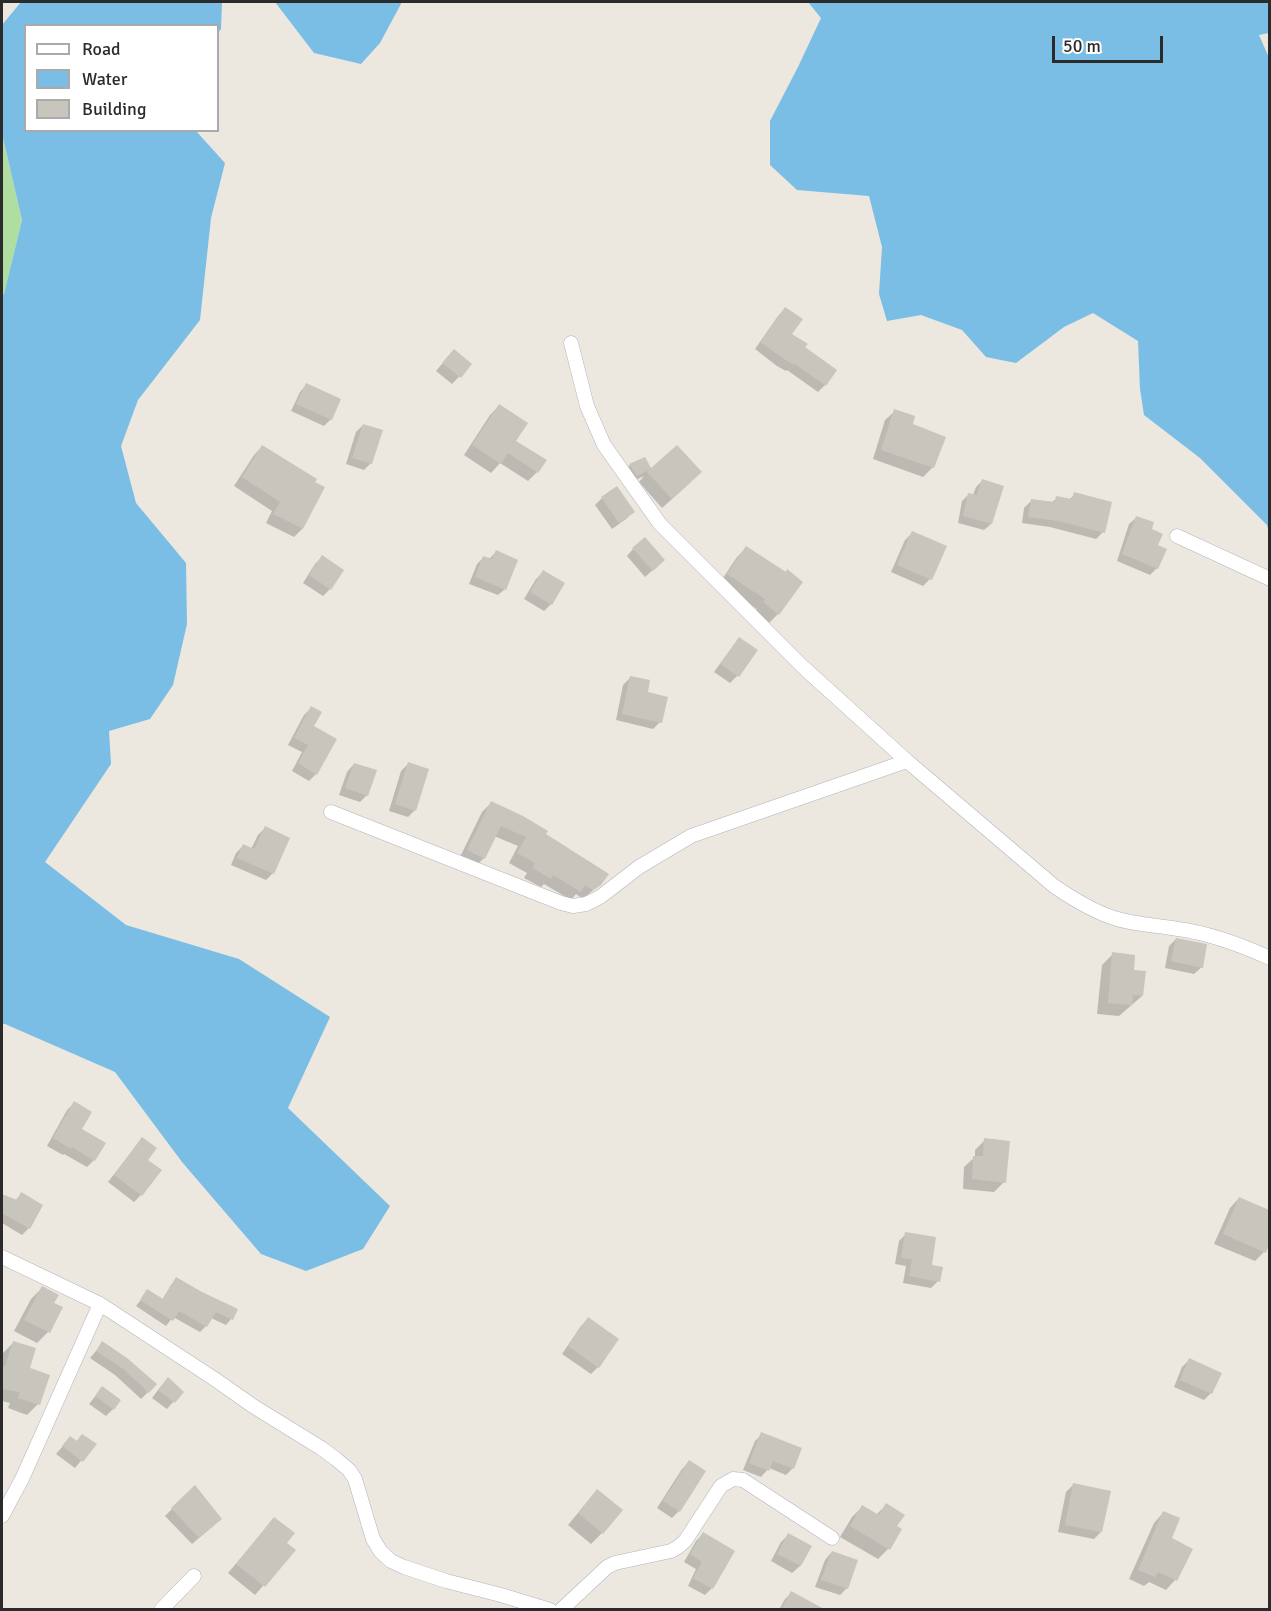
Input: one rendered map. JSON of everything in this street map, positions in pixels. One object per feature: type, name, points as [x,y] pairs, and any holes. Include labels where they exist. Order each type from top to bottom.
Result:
[{"type":"street","points":[[571,343],[587,406],[604,445],[660,524],[803,667],[907,760],[1054,886],[1092,910],[1135,923],[1178,928],[1206,935],[1269,958]]},
{"type":"street","points":[[1178,536],[1269,579]]},
{"type":"street","points":[[331,812],[573,906],[586,904],[600,897],[639,867],[691,836],[907,760]]},
{"type":"street","points":[[2,1257],[100,1304],[336,1459],[355,1479],[373,1539],[381,1552],[391,1561],[446,1581],[550,1610]]},
{"type":"street","points":[[2,1516],[22,1479],[100,1304]]},
{"type":"street","points":[[561,1610],[607,1567],[615,1563],[671,1551],[678,1547],[685,1541],[721,1486],[733,1479],[743,1480],[832,1538]]},
{"type":"street","points":[[161,1610],[194,1576]]},
{"type":"green space","points":[[2,135],[22,220],[2,295]]},
{"type":"water","points":[[21,2],[222,2],[219,32],[219,24],[24,24],[24,132],[197,132],[225,163],[211,218],[200,320],[138,400],[121,446],[136,503],[186,563],[187,624],[173,685],[150,719],[109,731],[111,764],[45,862],[126,925],[239,959],[330,1017],[288,1108],[390,1206],[363,1249],[306,1271],[261,1254],[182,1162],[115,1072],[2,1024],[2,295],[22,220],[2,134],[2,25]]},
{"type":"water","points":[[275,2],[402,2],[380,43],[361,64],[314,53]]},
{"type":"water","points":[[808,2],[1269,2],[1269,33],[1259,35],[1270,60],[1269,532],[1267,525],[1200,458],[1144,415],[1140,389],[1138,341],[1093,313],[1064,327],[1016,363],[986,357],[962,330],[921,315],[887,321],[879,294],[882,247],[869,196],[797,190],[770,165],[770,121],[821,18]]},
{"type":"building","points":[[785,307],[803,319],[792,334],[808,344],[805,347],[837,370],[826,386],[760,342]]},
{"type":"building","points":[[454,349],[472,364],[461,378],[442,363]]},
{"type":"building","points":[[306,383],[341,399],[332,420],[296,404]]},
{"type":"building","points":[[499,404],[528,423],[516,441],[547,460],[538,473],[508,453],[501,464],[472,445]]},
{"type":"building","points":[[894,409],[915,416],[913,424],[946,437],[934,468],[881,450]]},
{"type":"building","points":[[363,424],[383,430],[372,464],[352,458]]},
{"type":"building","points":[[262,445],[317,479],[315,482],[325,487],[303,529],[273,514],[280,502],[242,477]]},
{"type":"building","points":[[677,445],[702,472],[672,499],[647,472],[649,470],[637,476],[629,464],[645,457],[651,468]]},
{"type":"building","points":[[982,479],[1004,486],[992,524],[963,516],[968,493],[977,495]]},
{"type":"building","points":[[617,486],[635,512],[619,523],[601,497]]},
{"type":"building","points":[[1074,492],[1112,502],[1105,533],[1058,521],[1028,517],[1031,499],[1055,502],[1056,496],[1072,499]]},
{"type":"building","points":[[1136,516],[1154,522],[1152,529],[1163,534],[1158,545],[1167,549],[1158,569],[1122,554]]},
{"type":"building","points":[[912,531],[947,546],[932,580],[897,565]]},
{"type":"building","points":[[645,537],[665,560],[653,571],[632,548]]},
{"type":"building","points":[[746,546],[786,572],[787,569],[803,582],[779,615],[763,602],[765,599],[727,574]]},
{"type":"building","points":[[496,550],[518,560],[506,590],[475,577],[483,556],[492,559]]},
{"type":"building","points":[[322,555],[344,570],[331,590],[309,575]]},
{"type":"building","points":[[543,570],[565,583],[552,605],[530,592]]},
{"type":"building","points":[[739,637],[758,650],[739,677],[720,664]]},
{"type":"building","points":[[630,676],[650,680],[648,692],[668,697],[662,723],[622,714]]},
{"type":"building","points":[[311,706],[322,712],[314,726],[337,739],[317,775],[298,763],[308,745],[294,738]]},
{"type":"building","points":[[408,762],[429,769],[416,811],[395,804]]},
{"type":"building","points":[[354,763],[377,770],[368,796],[345,788]]},
{"type":"building","points":[[491,801],[548,831],[546,834],[609,874],[595,889],[585,885],[581,892],[553,875],[551,879],[533,868],[535,863],[517,853],[526,837],[501,826],[485,859],[467,850]]},
{"type":"building","points":[[265,826],[290,838],[274,874],[237,858],[243,844],[254,849]]},
{"type":"building","points":[[1176,938],[1207,944],[1203,968],[1171,961]]},
{"type":"building","points":[[1112,952],[1135,955],[1134,970],[1146,971],[1143,996],[1133,995],[1132,1005],[1108,1003]]},
{"type":"building","points":[[74,1101],[92,1112],[82,1129],[106,1143],[95,1161],[53,1138]]},
{"type":"building","points":[[142,1137],[157,1148],[148,1160],[162,1170],[142,1196],[114,1175]]},
{"type":"building","points":[[984,1138],[1010,1141],[1006,1183],[972,1179],[973,1156],[983,1156]]},
{"type":"building","points":[[21,1192],[43,1205],[30,1229],[2,1213],[2,1194],[17,1200]]},
{"type":"building","points":[[1239,1197],[1269,1210],[1269,1243],[1266,1253],[1223,1234]]},
{"type":"building","points":[[905,1232],[936,1237],[932,1265],[943,1267],[940,1282],[909,1276],[912,1259],[901,1258]]},
{"type":"building","points":[[176,1277],[238,1309],[233,1320],[216,1312],[207,1327],[179,1311],[173,1321],[140,1300],[147,1289],[163,1299]]},
{"type":"building","points":[[42,1286],[59,1295],[54,1303],[63,1307],[50,1333],[24,1320]]},
{"type":"building","points":[[588,1317],[619,1339],[599,1368],[568,1346]]},
{"type":"building","points":[[13,1341],[36,1348],[30,1368],[50,1375],[40,1405],[18,1398],[20,1392],[2,1389],[2,1366],[5,1367]]},
{"type":"building","points":[[102,1341],[127,1358],[157,1384],[149,1393],[122,1368],[96,1351]]},
{"type":"building","points":[[1189,1358],[1222,1373],[1212,1394],[1180,1380]]},
{"type":"building","points":[[168,1377],[184,1392],[175,1403],[158,1390]]},
{"type":"building","points":[[102,1386],[121,1400],[114,1410],[95,1396]]},
{"type":"building","points":[[761,1432],[802,1448],[794,1469],[773,1461],[769,1471],[749,1463]]},
{"type":"building","points":[[82,1434],[97,1444],[83,1462],[62,1446],[70,1436],[77,1441]]},
{"type":"building","points":[[689,1460],[706,1471],[680,1512],[663,1501]]},
{"type":"building","points":[[1073,1483],[1111,1491],[1102,1532],[1065,1525]]},
{"type":"building","points":[[195,1485],[222,1519],[199,1538],[171,1508]]},
{"type":"building","points":[[597,1489],[623,1510],[603,1534],[578,1513]]},
{"type":"building","points":[[886,1503],[905,1515],[897,1526],[902,1529],[890,1550],[850,1526],[862,1505],[879,1515]]},
{"type":"building","points":[[1163,1511],[1180,1518],[1172,1538],[1193,1549],[1177,1581],[1158,1572],[1155,1577],[1138,1570]]},
{"type":"building","points":[[274,1517],[295,1533],[287,1543],[296,1550],[265,1587],[236,1564]]},
{"type":"building","points":[[703,1532],[735,1551],[713,1589],[693,1578],[702,1562],[690,1554]]},
{"type":"building","points":[[788,1533],[812,1546],[801,1566],[777,1554]]},
{"type":"building","points":[[832,1551],[858,1560],[848,1589],[821,1580]]},
{"type":"building","points":[[791,1591],[826,1610],[781,1610]]}]
